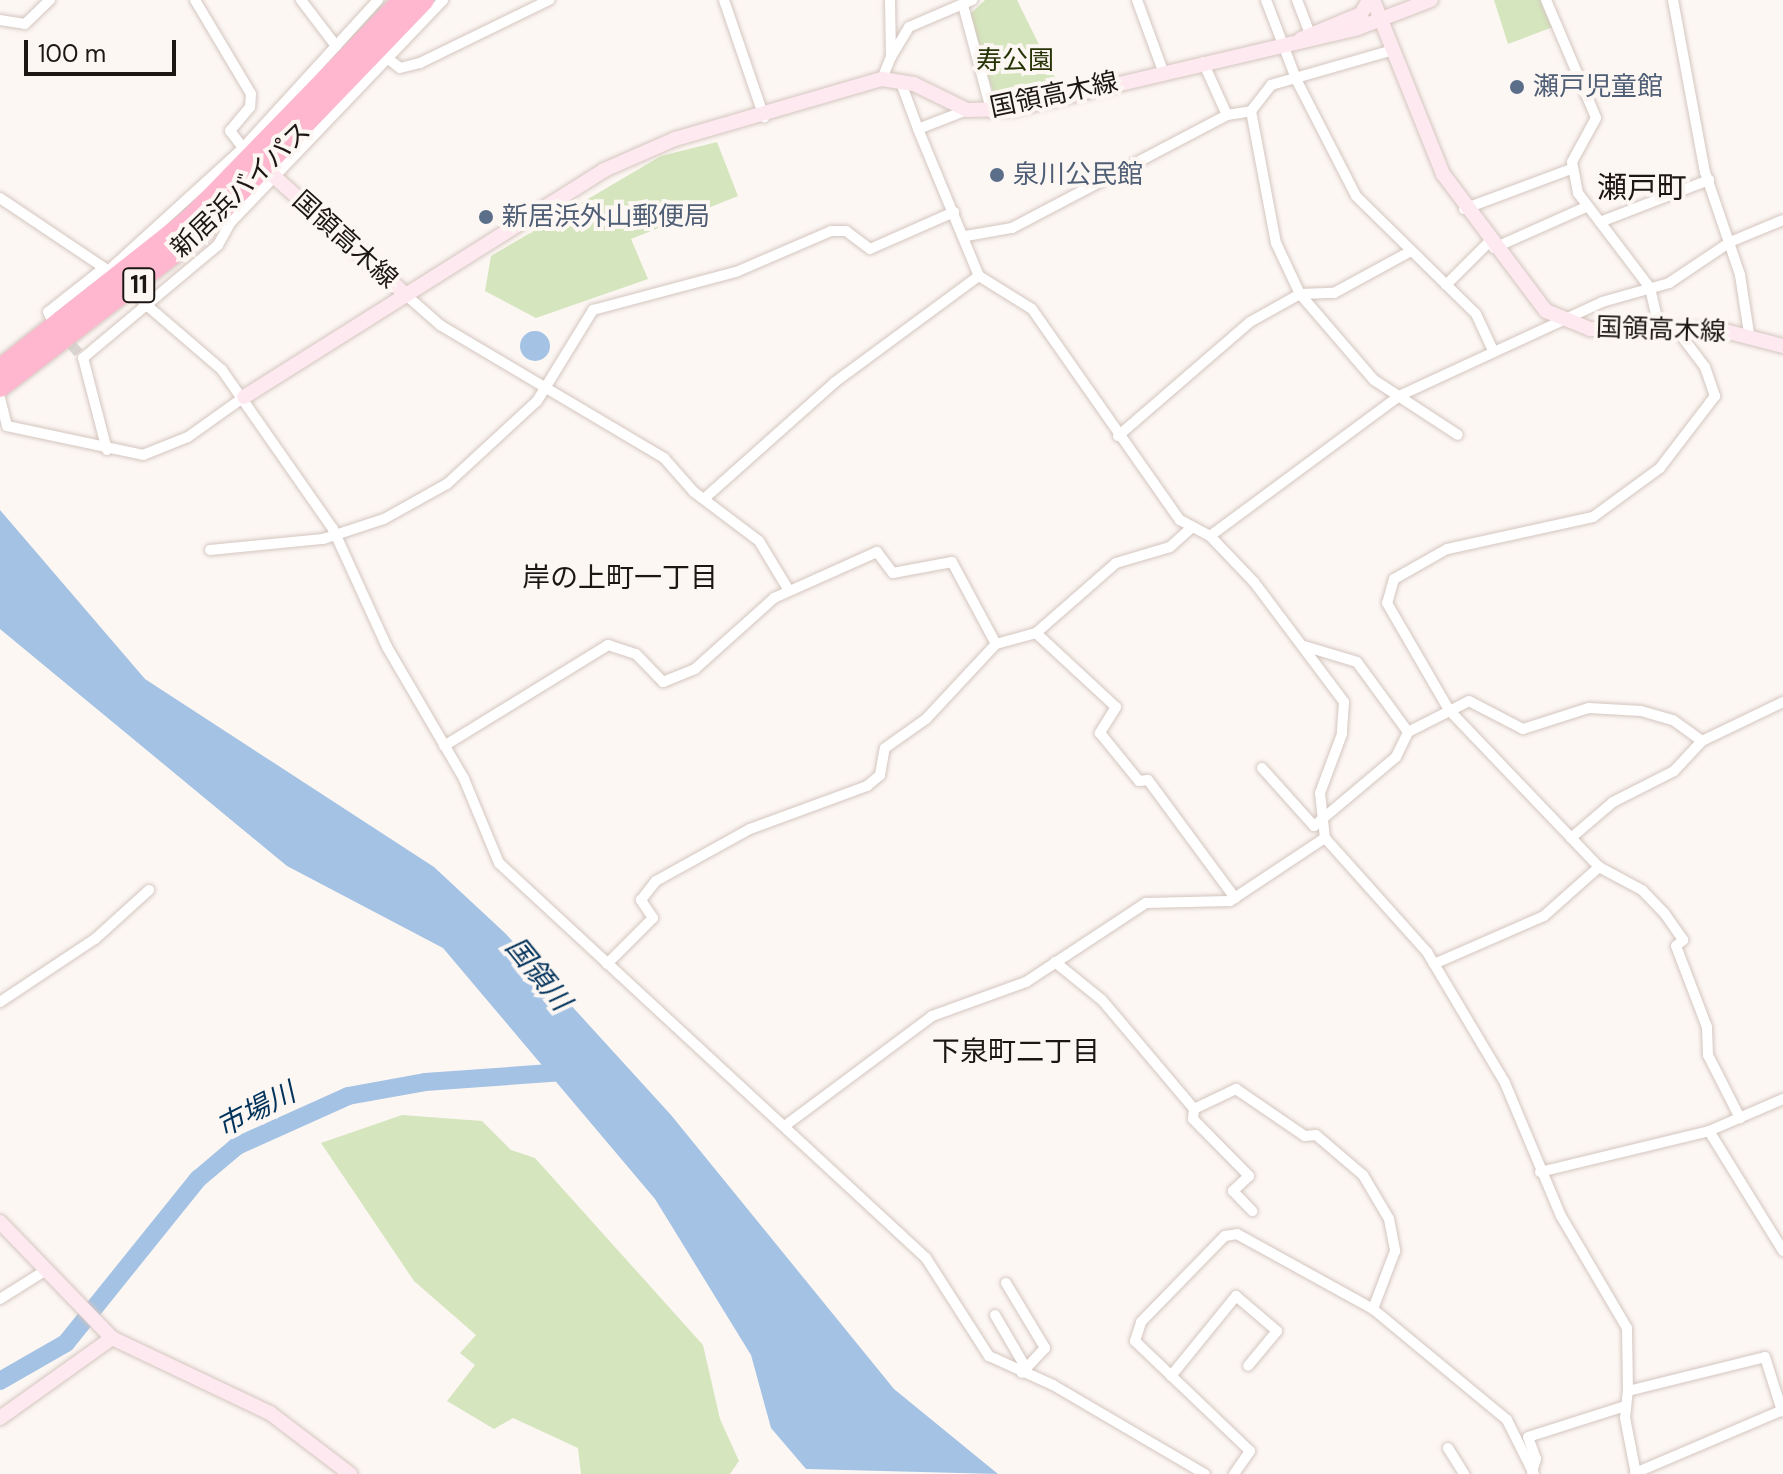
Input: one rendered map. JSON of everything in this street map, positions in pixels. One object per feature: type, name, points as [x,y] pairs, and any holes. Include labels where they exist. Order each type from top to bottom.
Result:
[{"type":"highway","name":"新居浜バイパス","points":[[0,369],[94,302],[259,164],[403,0]]},
{"type":"highway","name":"新居浜バイパス","points":[[0,386],[102,315],[424,0]]},
{"type":"main road","points":[[1297,38],[1361,14],[1371,0],[1381,21],[1431,0]]},
{"type":"main road","name":"国領高木線","points":[[259,164],[406,295],[635,152],[764,117],[882,79],[900,80],[967,110],[992,113],[1297,38],[1381,21],[1464,209],[1530,297],[1567,323],[1660,331],[1749,333],[1783,346]]},
{"type":"main road","points":[[244,397],[406,295]]},
{"type":"main road","points":[[0,1222],[108,1334],[270,1413],[350,1474]]},
{"type":"main road","points":[[0,1418],[108,1334]]},
{"type":"street","points":[[0,20],[25,24],[50,0]]},
{"type":"street","points":[[195,0],[251,94],[250,107],[230,131],[259,164]]},
{"type":"street","points":[[301,0],[336,46]]},
{"type":"street","points":[[107,450],[83,358],[146,304],[259,164],[336,46],[378,0]]},
{"type":"street","points":[[52,320],[48,312],[259,164],[391,61],[443,0]]},
{"type":"street","points":[[391,61],[400,68],[420,63],[549,0]]},
{"type":"street","points":[[724,0],[764,117]]},
{"type":"street","points":[[890,0],[891,57]]},
{"type":"street","points":[[1137,0],[1163,71]]},
{"type":"street","points":[[1266,0],[1297,38]]},
{"type":"street","points":[[1297,0],[1297,81],[1356,196],[1476,314],[1492,348]]},
{"type":"street","points":[[1464,209],[1571,169],[1596,118],[1546,0]]},
{"type":"street","points":[[1673,0],[1709,180],[1730,242],[1749,333]]},
{"type":"street","points":[[882,79],[909,27],[967,2],[992,113]]},
{"type":"street","points":[[1393,50],[1260,92],[1251,111],[1276,243],[1300,294],[1322,327],[1399,396],[1458,435]]},
{"type":"street","points":[[1203,62],[1227,115]]},
{"type":"street","points":[[900,80],[918,129],[966,236],[979,276],[1032,309],[1118,436],[1191,528],[1210,536],[1304,646],[1347,713],[1320,793],[1325,838],[1434,964],[1505,1083],[1540,1172],[1627,1328],[1626,1406],[1635,1474],[1782,1410],[1765,1357],[1628,1391]]},
{"type":"street","points":[[918,129],[967,110]]},
{"type":"street","points":[[966,236],[1012,228],[1227,115],[1251,111]]},
{"type":"street","points":[[1571,169],[1586,207],[1650,288],[1660,331]]},
{"type":"street","points":[[1600,222],[1709,180]]},
{"type":"street","points":[[0,198],[106,270]]},
{"type":"street","points":[[1446,285],[1491,245],[1586,207]]},
{"type":"street","points":[[210,550],[336,535],[447,484],[490,451],[546,387],[593,310],[736,272],[831,231],[846,231],[870,249],[954,212]]},
{"type":"street","points":[[1210,536],[1399,396],[1492,348],[1567,323],[1602,302],[1650,288],[1730,242],[1783,220]]},
{"type":"street","points":[[1118,436],[1204,354],[1300,294],[1334,293],[1411,251]]},
{"type":"street","points":[[706,497],[835,382],[979,276]]},
{"type":"street","points":[[406,295],[440,325],[641,441],[759,541],[788,589]]},
{"type":"street","points":[[146,304],[244,397],[336,535],[387,647],[444,746],[499,863],[786,1125],[926,1258],[980,1348],[1205,1474]]},
{"type":"street","points":[[1677,330],[1705,367],[1715,396],[1660,468],[1593,517],[1447,549],[1386,589],[1387,603],[1449,710],[1599,867],[1642,890],[1683,940],[1676,946],[1707,1027],[1708,1055],[1740,1118]]},
{"type":"street","points":[[0,398],[3,425],[107,450],[161,451],[244,397]]},
{"type":"street","points":[[607,964],[653,918],[641,900],[656,881],[750,829],[867,786],[880,775],[885,748],[926,719],[996,644],[1036,633],[1116,563],[1170,547],[1191,528]]},
{"type":"street","points":[[444,746],[608,645],[636,654],[663,682],[695,669],[788,589],[877,552],[893,573],[944,559],[996,644]]},
{"type":"street","points":[[1036,633],[1116,707],[1100,733],[1139,781],[1148,780],[1235,898]]},
{"type":"street","points":[[1304,646],[1357,662],[1408,732]]},
{"type":"street","points":[[1262,768],[1314,826],[1322,825],[1396,757],[1408,732],[1449,710],[1481,702],[1523,729],[1589,708],[1618,708],[1673,720],[1702,741]]},
{"type":"street","points":[[1571,838],[1613,802],[1674,771],[1702,741],[1783,702]]},
{"type":"street","points":[[786,1125],[932,1016],[993,998],[1146,903],[1235,898],[1325,838]]},
{"type":"street","points":[[1434,964],[1544,916],[1599,867]]},
{"type":"street","points":[[0,1002],[95,939],[149,890]]},
{"type":"street","points":[[1055,962],[1102,1000],[1194,1109],[1202,1130],[1249,1176],[1233,1191],[1252,1211]]},
{"type":"street","points":[[1194,1109],[1236,1089],[1305,1136],[1316,1135],[1363,1175],[1389,1219],[1395,1251],[1373,1309]]},
{"type":"street","points":[[1540,1172],[1709,1131],[1783,1099]]},
{"type":"street","points":[[1709,1131],[1783,1251]]},
{"type":"street","points":[[1234,1474],[1250,1451],[1139,1349],[1136,1332],[1225,1236],[1237,1234],[1289,1257],[1373,1309],[1507,1420],[1533,1473]]},
{"type":"street","points":[[0,1299],[48,1272]]},
{"type":"street","points":[[1006,1283],[1045,1348],[1024,1370]]},
{"type":"street","points":[[1171,1376],[1236,1296],[1277,1331],[1248,1366]]},
{"type":"street","points":[[995,1315],[1024,1370]]},
{"type":"street","points":[[1533,1473],[1536,1459],[1528,1437],[1626,1406]]},
{"type":"street","points":[[1448,1448],[1464,1474]]},
{"type":"green space","name":"寿公園","points":[[985,0],[1017,0],[1060,87],[996,101],[969,15]]},
{"type":"green space","points":[[1494,0],[1541,0],[1553,27],[1508,44]]},
{"type":"green space","points":[[717,142],[738,196],[631,239],[648,279],[536,318],[485,291],[491,256],[661,156]]},
{"type":"green space","points":[[402,1115],[482,1121],[511,1150],[535,1158],[703,1345],[720,1419],[739,1461],[730,1474],[581,1474],[578,1448],[513,1418],[494,1429],[447,1401],[475,1365],[460,1353],[476,1335],[414,1281],[321,1143]]},
{"type":"water","points":[[535,331],[546,335],[550,346],[546,357],[535,361],[524,357],[520,346],[524,335]]},
{"type":"water","name":"国領川","points":[[0,510],[145,679],[434,867],[506,934],[671,1115],[894,1389],[998,1474],[806,1469],[771,1428],[751,1355],[655,1199],[443,948],[287,866],[0,629]]},
{"type":"waterway","name":"市場川","points":[[0,1381],[66,1343],[198,1179],[237,1146],[348,1096],[425,1082],[578,1071]]},
{"type":"tunnel","points":[[62,334],[83,358]]},
{"type":"place","name":"瀬戸児童館","points":[[1517,87]]},
{"type":"place","name":"泉川公民館","points":[[997,175]]},
{"type":"place","name":"新居浜外山郵便局","points":[[486,217]]},
{"type":"district","name":"瀬戸町","points":[[1642,188]]},
{"type":"district","name":"岸の上町一丁目","points":[[620,578]]},
{"type":"district","name":"下泉町二丁目","points":[[1016,1052]]}]
